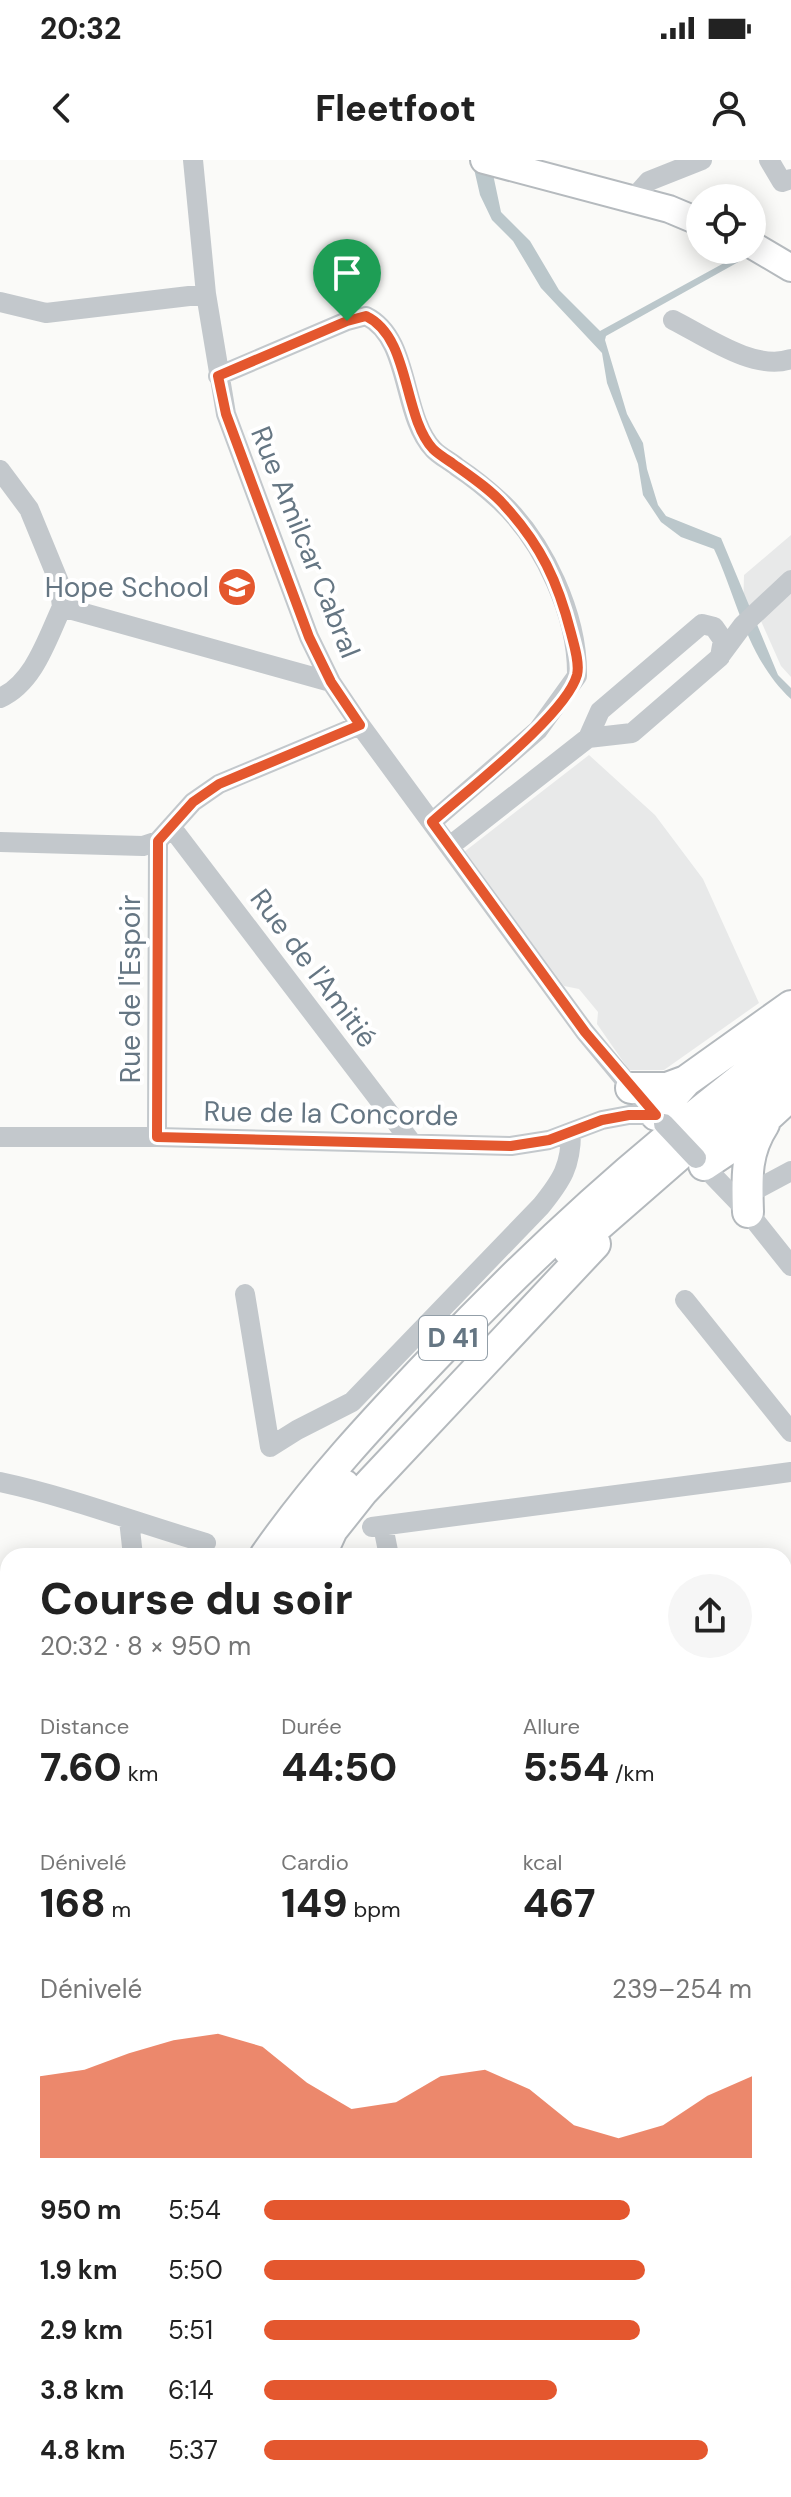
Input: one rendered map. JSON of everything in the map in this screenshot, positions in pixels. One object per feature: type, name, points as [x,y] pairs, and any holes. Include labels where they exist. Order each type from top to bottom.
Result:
[{"type":"highway","points":[[631,1088],[667,1088],[686,1081],[791,1006]]},
{"type":"highway","name":"D 41","points":[[296,1548],[331,1499],[524,1293],[791,1039]]},
{"type":"highway","name":"D 41","points":[[271,1548],[300,1506],[409,1383],[497,1292],[600,1194],[791,1065]]},
{"type":"highway","points":[[679,1143],[686,1081]]},
{"type":"highway","points":[[748,1203],[746,1168],[755,1138],[767,1119],[791,1095]]},
{"type":"highway","points":[[324,1548],[332,1530],[363,1491],[679,1143],[767,1119]]},
{"type":"highway","points":[[259,1548],[300,1506]]},
{"type":"main road","points":[[484,160],[686,216]]},
{"type":"main road","points":[[766,253],[791,268]]},
{"type":"street","name":"Rue Amilcar Cabral","points":[[193,160],[206,294],[226,414],[281,568],[331,682],[585,1032],[679,1143],[748,1203],[791,1266]]},
{"type":"street","points":[[633,199],[649,181],[702,160]]},
{"type":"street","points":[[769,160],[782,182],[791,179]]},
{"type":"street","points":[[0,302],[46,313],[206,294]]},
{"type":"street","points":[[218,376],[347,321],[366,316],[377,322],[401,364],[416,420],[432,449],[503,504],[535,543],[552,571],[574,647],[577,676],[538,730],[432,822]]},
{"type":"street","points":[[673,320],[756,361],[778,364],[791,359]]},
{"type":"street","points":[[0,470],[29,509],[59,582],[62,607],[33,666],[15,691],[0,698]]},
{"type":"street","points":[[588,738],[632,733],[720,657],[751,618],[791,580]]},
{"type":"street","points":[[62,607],[331,682]]},
{"type":"street","points":[[450,846],[588,738],[600,711],[702,624],[714,627],[723,640],[720,657]]},
{"type":"street","points":[[0,842],[143,846],[165,835],[193,802],[219,784],[360,725]]},
{"type":"street","name":"Rue de l'Espoir","points":[[157,1137],[165,835]]},
{"type":"street","name":"Rue de l'Amitié","points":[[165,835],[412,1143]]},
{"type":"street","name":"Rue de la Concorde","points":[[0,1137],[157,1137],[511,1146],[549,1140],[602,1120],[629,1115],[679,1143]]},
{"type":"street","points":[[245,1294],[270,1447],[352,1402],[541,1206],[560,1184],[571,1154],[571,1132]]},
{"type":"street","points":[[748,1203],[791,1171]]},
{"type":"street","points":[[685,1300],[791,1432]]},
{"type":"street","points":[[386,1548],[378,1526],[791,1472]]},
{"type":"street","points":[[0,1482],[46,1491],[206,1543]]},
{"type":"street","points":[[129,1520],[132,1548]]},
{"type":"shaded area","points":[[472,160],[490,160],[501,212],[530,241],[559,290],[600,331],[722,264],[735,264],[606,336],[605,340],[627,414],[643,443],[658,505],[666,516],[721,538],[778,675],[791,688],[791,699],[776,683],[754,647],[714,549],[681,537],[661,522],[643,495],[638,464],[607,383],[602,353],[541,288],[513,241],[492,220],[480,195]]},
{"type":"shaded area","points":[[791,535],[791,677],[781,666],[761,621],[743,616],[744,575]]},
{"type":"shaded area","points":[[589,755],[655,815],[703,879],[759,1003],[664,1070],[629,1070],[597,1024],[598,1012],[579,989],[564,986],[464,852]]},
{"type":"place","name":"Hope School","points":[[237,587]]},
{"type":"route","points":[[366,316],[377,322],[401,364],[416,420],[432,449],[503,504],[535,543],[552,571],[577,664],[577,676],[538,730],[432,822],[585,1032],[656,1115],[629,1115],[602,1120],[549,1140],[511,1146],[157,1137],[158,841],[193,802],[219,784],[360,725],[331,682],[309,637],[226,414],[218,376],[347,321],[366,316]]}]
